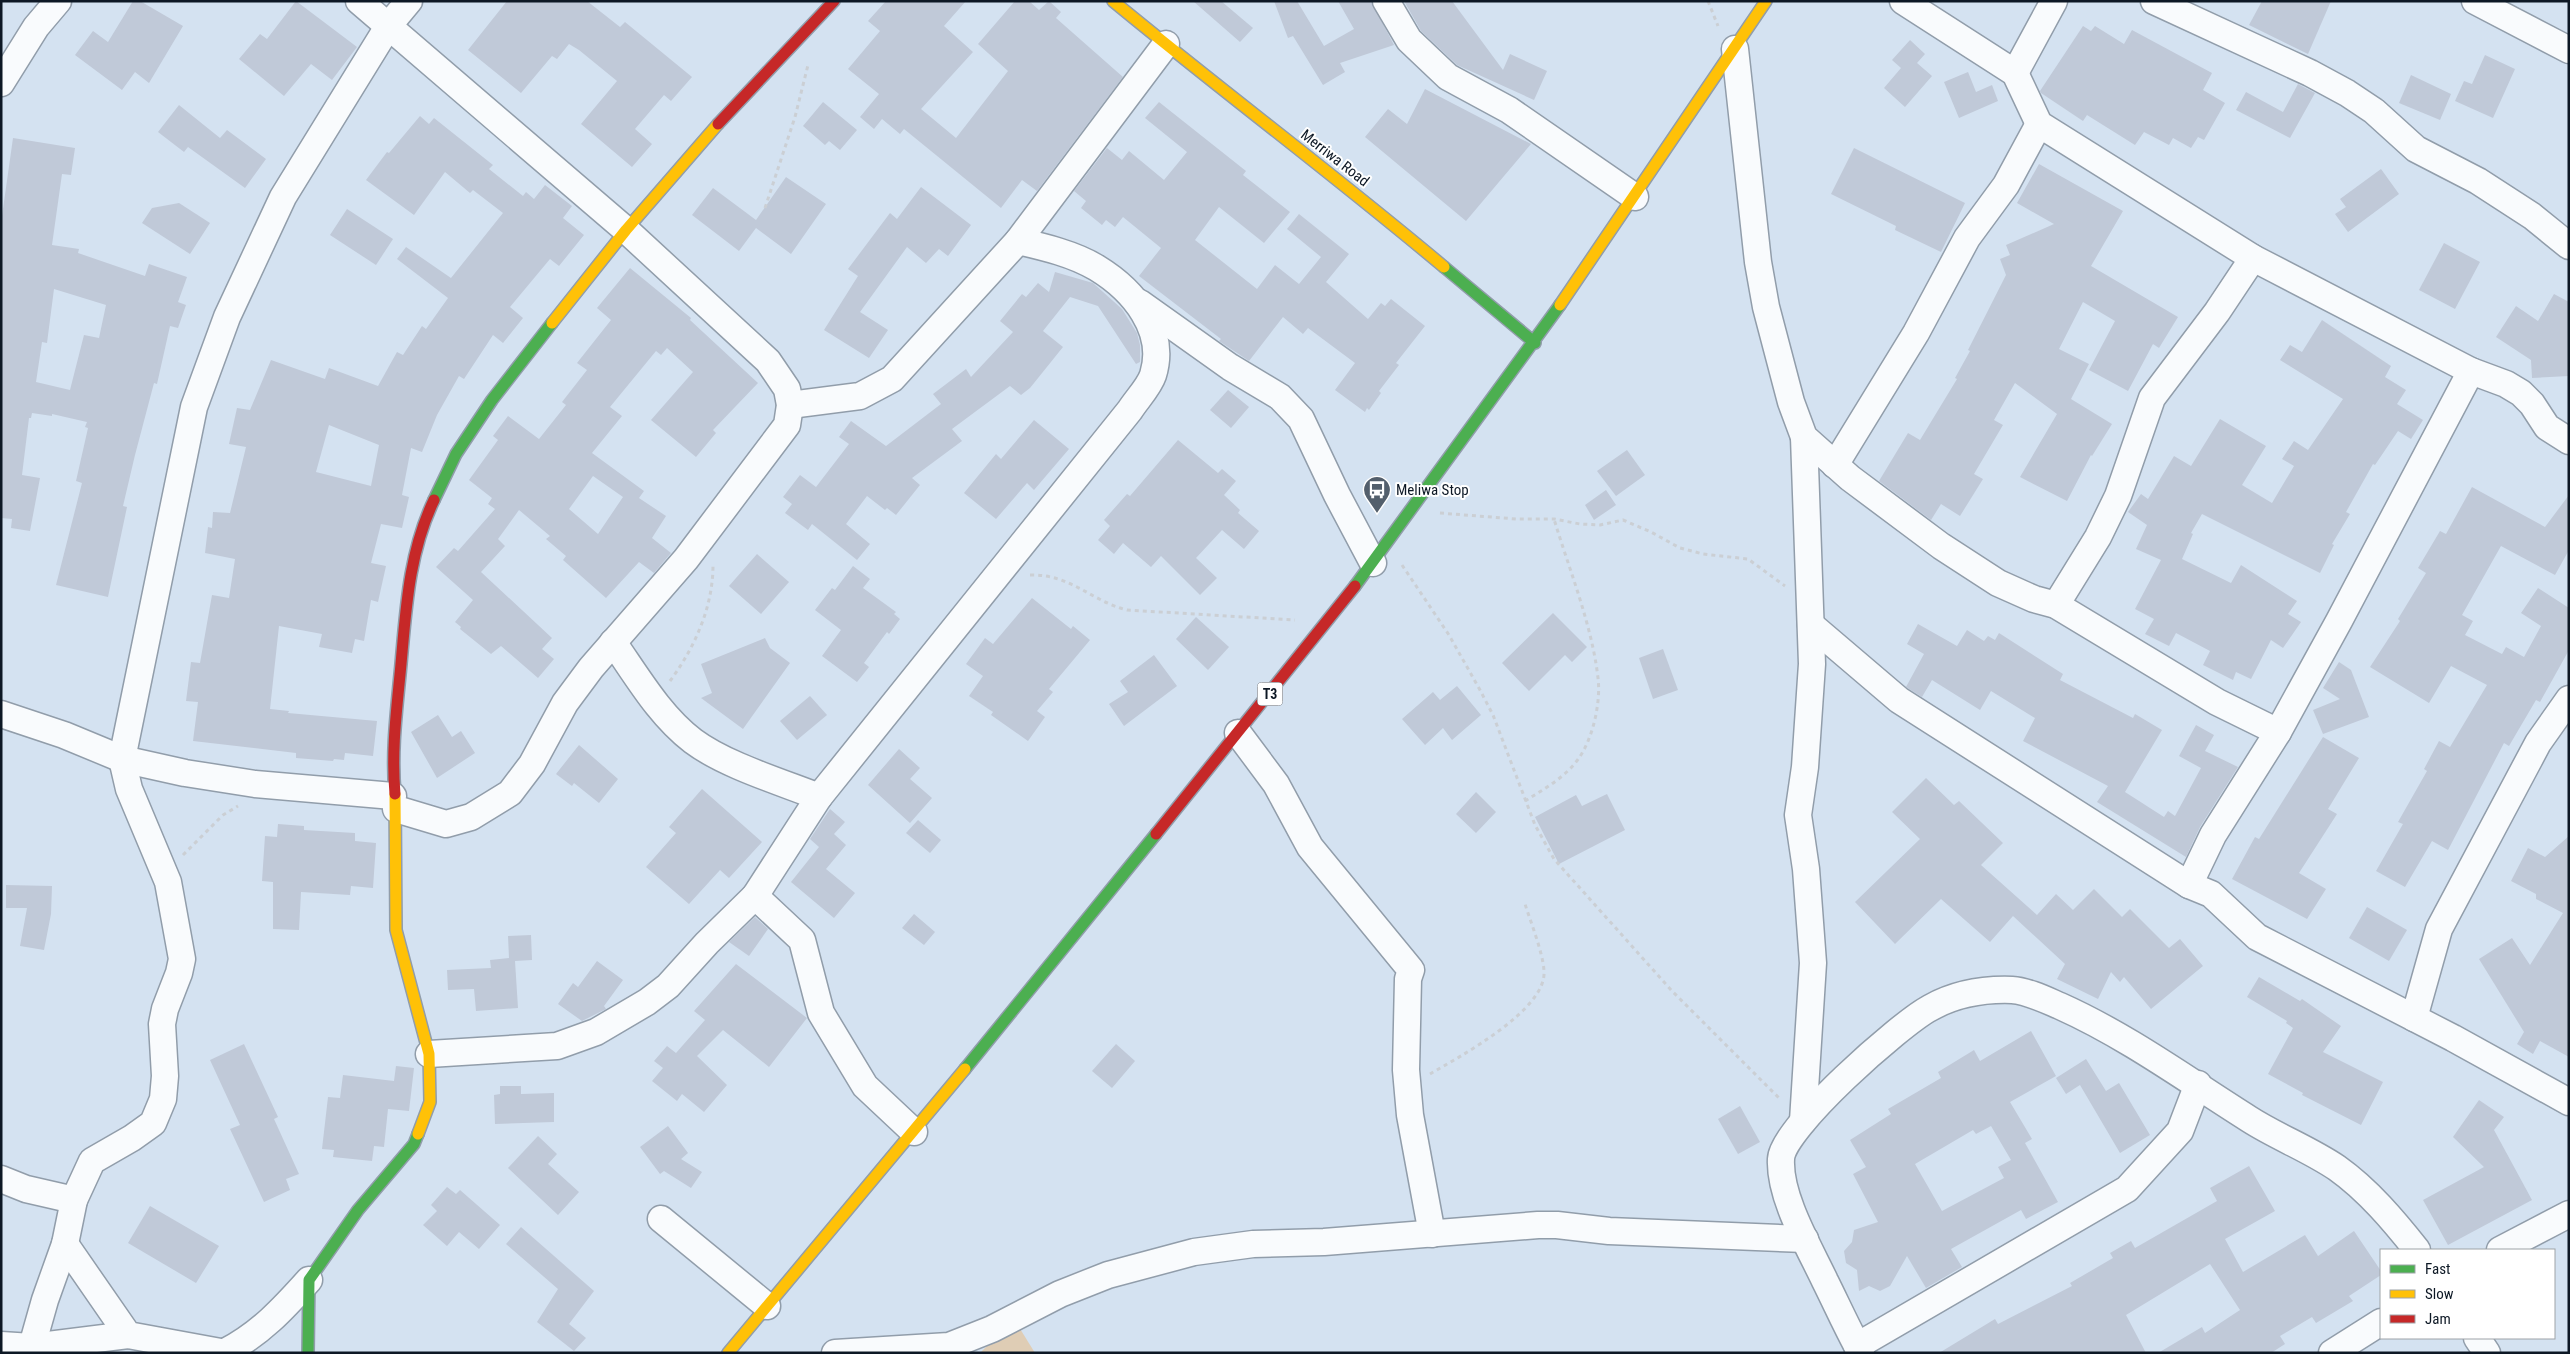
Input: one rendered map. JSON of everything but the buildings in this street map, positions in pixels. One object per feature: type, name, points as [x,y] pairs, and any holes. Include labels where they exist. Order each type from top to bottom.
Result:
[{"type":"main road","points":[[308,1353],[309,1280],[358,1210],[414,1144],[430,1102],[429,1054],[396,930],[395,802],[392,756],[406,612],[414,555],[431,502],[456,454],[492,400],[626,230],[740,99],[834,1]]},
{"type":"main road","name":"Merriwa Road","points":[[1113,1],[1214,85],[1358,194],[1535,343]]},
{"type":"main road","name":"T3","points":[[728,1353],[914,1132],[1328,622],[1535,343],[1735,50],[1766,1]]},
{"type":"street","points":[[2,82],[36,27],[58,1]]},
{"type":"street","points":[[1,714],[64,735],[122,759],[185,773],[395,802],[446,824],[471,817],[510,793],[532,764],[565,703],[613,642],[713,524],[787,424],[790,405],[787,389],[768,361],[626,230],[389,24],[359,1]]},
{"type":"street","points":[[31,1350],[45,1300],[65,1244],[74,1200],[92,1161],[132,1138],[153,1123],[163,1099],[165,1076],[162,1024],[165,1009],[180,973],[182,959],[168,882],[129,789],[122,759],[197,398],[227,317],[283,197],[389,24],[409,1]]},
{"type":"street","points":[[1386,1],[1409,40],[1448,77],[1508,110],[1635,197]]},
{"type":"street","points":[[1903,1],[2015,73],[2039,124],[2253,258],[2471,371],[2521,393],[2532,404],[2548,427],[2569,441]]},
{"type":"street","points":[[2015,73],[2054,1]]},
{"type":"street","points":[[2154,1],[2310,73],[2347,93],[2374,111],[2416,149],[2478,181],[2532,216],[2569,246]]},
{"type":"street","points":[[2476,1],[2569,50]]},
{"type":"street","points":[[790,405],[860,396],[892,379],[1018,241],[1166,44]]},
{"type":"street","points":[[1735,50],[1758,262],[1766,308],[1791,402],[1804,437],[1810,617],[1809,713],[1806,767],[1798,815],[1806,868],[1813,963],[1803,1121]]},
{"type":"street","points":[[1835,465],[1916,333],[1968,238],[2006,185],[2039,124]]},
{"type":"street","points":[[1018,241],[1046,248],[1097,268],[1137,301],[1230,367],[1280,397],[1301,419],[1337,495],[1380,553]]},
{"type":"street","points":[[2056,605],[2098,537],[2118,496],[2152,398],[2217,312],[2253,258]]},
{"type":"street","points":[[429,1054],[557,1046],[596,1032],[647,1002],[668,986],[707,943],[756,896],[819,798],[1130,410],[1152,376],[1157,352],[1152,330],[1137,301]]},
{"type":"street","points":[[2189,885],[2213,835],[2278,732],[2395,517],[2471,371]]},
{"type":"street","points":[[1804,437],[1835,465],[1970,566],[1998,583],[2056,605],[2217,702],[2278,732]]},
{"type":"street","points":[[1810,617],[1899,700],[2189,885],[2211,894],[2257,938],[2414,1018],[2569,1102]]},
{"type":"street","points":[[613,642],[655,702],[692,740],[710,753],[819,798]]},
{"type":"street","points":[[2414,1018],[2439,929],[2538,743],[2569,698]]},
{"type":"street","points":[[1238,733],[1276,784],[1310,847],[1411,970],[1408,979],[1406,1065],[1410,1115],[1432,1234]]},
{"type":"street","points":[[756,896],[802,940],[821,1013],[865,1086],[914,1132]]},
{"type":"street","points":[[2198,1084],[2180,1131],[2126,1189],[1859,1349],[1790,1205],[1781,1166],[1784,1146],[1803,1121],[1827,1095],[1919,1015],[1951,999],[1983,991],[2015,990],[2045,1000],[2087,1018],[2198,1084],[2250,1120],[2337,1168],[2390,1217],[2416,1249]]},
{"type":"street","points":[[1,1179],[26,1189],[74,1200]]},
{"type":"street","points":[[2502,1249],[2569,1214]]},
{"type":"street","points":[[661,1219],[767,1306]]},
{"type":"street","points":[[949,1346],[992,1329],[1084,1284],[1108,1275],[1168,1258],[1254,1244],[1324,1242],[1516,1226],[1557,1225],[1609,1231],[1805,1239]]},
{"type":"street","points":[[65,1244],[128,1335]]},
{"type":"street","points":[[1,1345],[31,1350],[128,1335],[226,1352],[247,1341],[278,1316],[309,1280]]},
{"type":"street","points":[[2332,1353],[2380,1323]]},
{"type":"street","points":[[2478,1339],[2487,1353]]},
{"type":"street","points":[[835,1353],[949,1346],[982,1353]]},
{"type":"path","points":[[765,208],[795,117],[810,60]]},
{"type":"path","points":[[1411,511],[1516,519],[1554,519],[1580,524],[1600,525],[1622,520],[1651,532],[1680,548],[1703,554],[1743,557],[1774,576],[1810,617]]},
{"type":"path","points":[[1525,801],[1552,784],[1579,758],[1593,726],[1598,700],[1599,679],[1588,631],[1554,519]]},
{"type":"path","points":[[655,702],[684,660],[708,608],[713,583],[713,524]]},
{"type":"path","points":[[1380,553],[1468,668],[1492,715],[1525,801],[1554,859],[1578,888],[1699,1019],[1803,1121]]},
{"type":"path","points":[[997,574],[1053,576],[1109,604],[1127,610],[1328,622]]},
{"type":"path","points":[[168,882],[183,854],[223,815],[243,804]]},
{"type":"path","points":[[1408,1087],[1480,1044],[1521,1011],[1536,995],[1544,972],[1525,904]]},
{"type":"shaded area","points":[[1014,1319],[1035,1353],[980,1353]]},
{"type":"traffic: fast","points":[[1444,267],[1535,343]]},
{"type":"traffic: fast","points":[[1355,586],[1560,305]]},
{"type":"traffic: fast","points":[[434,500],[456,454],[492,400],[552,323]]},
{"type":"traffic: fast","points":[[965,1069],[1156,834]]},
{"type":"traffic: fast","points":[[308,1353],[309,1280],[358,1210],[414,1144],[418,1134]]},
{"type":"traffic: slow","points":[[1113,1],[1444,267]]},
{"type":"traffic: slow","points":[[1560,305],[1766,1]]},
{"type":"traffic: slow","points":[[552,323],[626,230],[718,124]]},
{"type":"traffic: slow","points":[[395,794],[396,930],[429,1054],[430,1102],[418,1134]]},
{"type":"traffic: slow","points":[[728,1353],[965,1069]]},
{"type":"traffic: jam","points":[[718,124],[834,1]]},
{"type":"traffic: jam","points":[[395,794],[395,729],[407,601],[419,540],[434,500]]},
{"type":"traffic: jam","points":[[1156,834],[1355,586]]},
{"type":"place","name":"Meliwa Stop","points":[[1377,514]]}]
